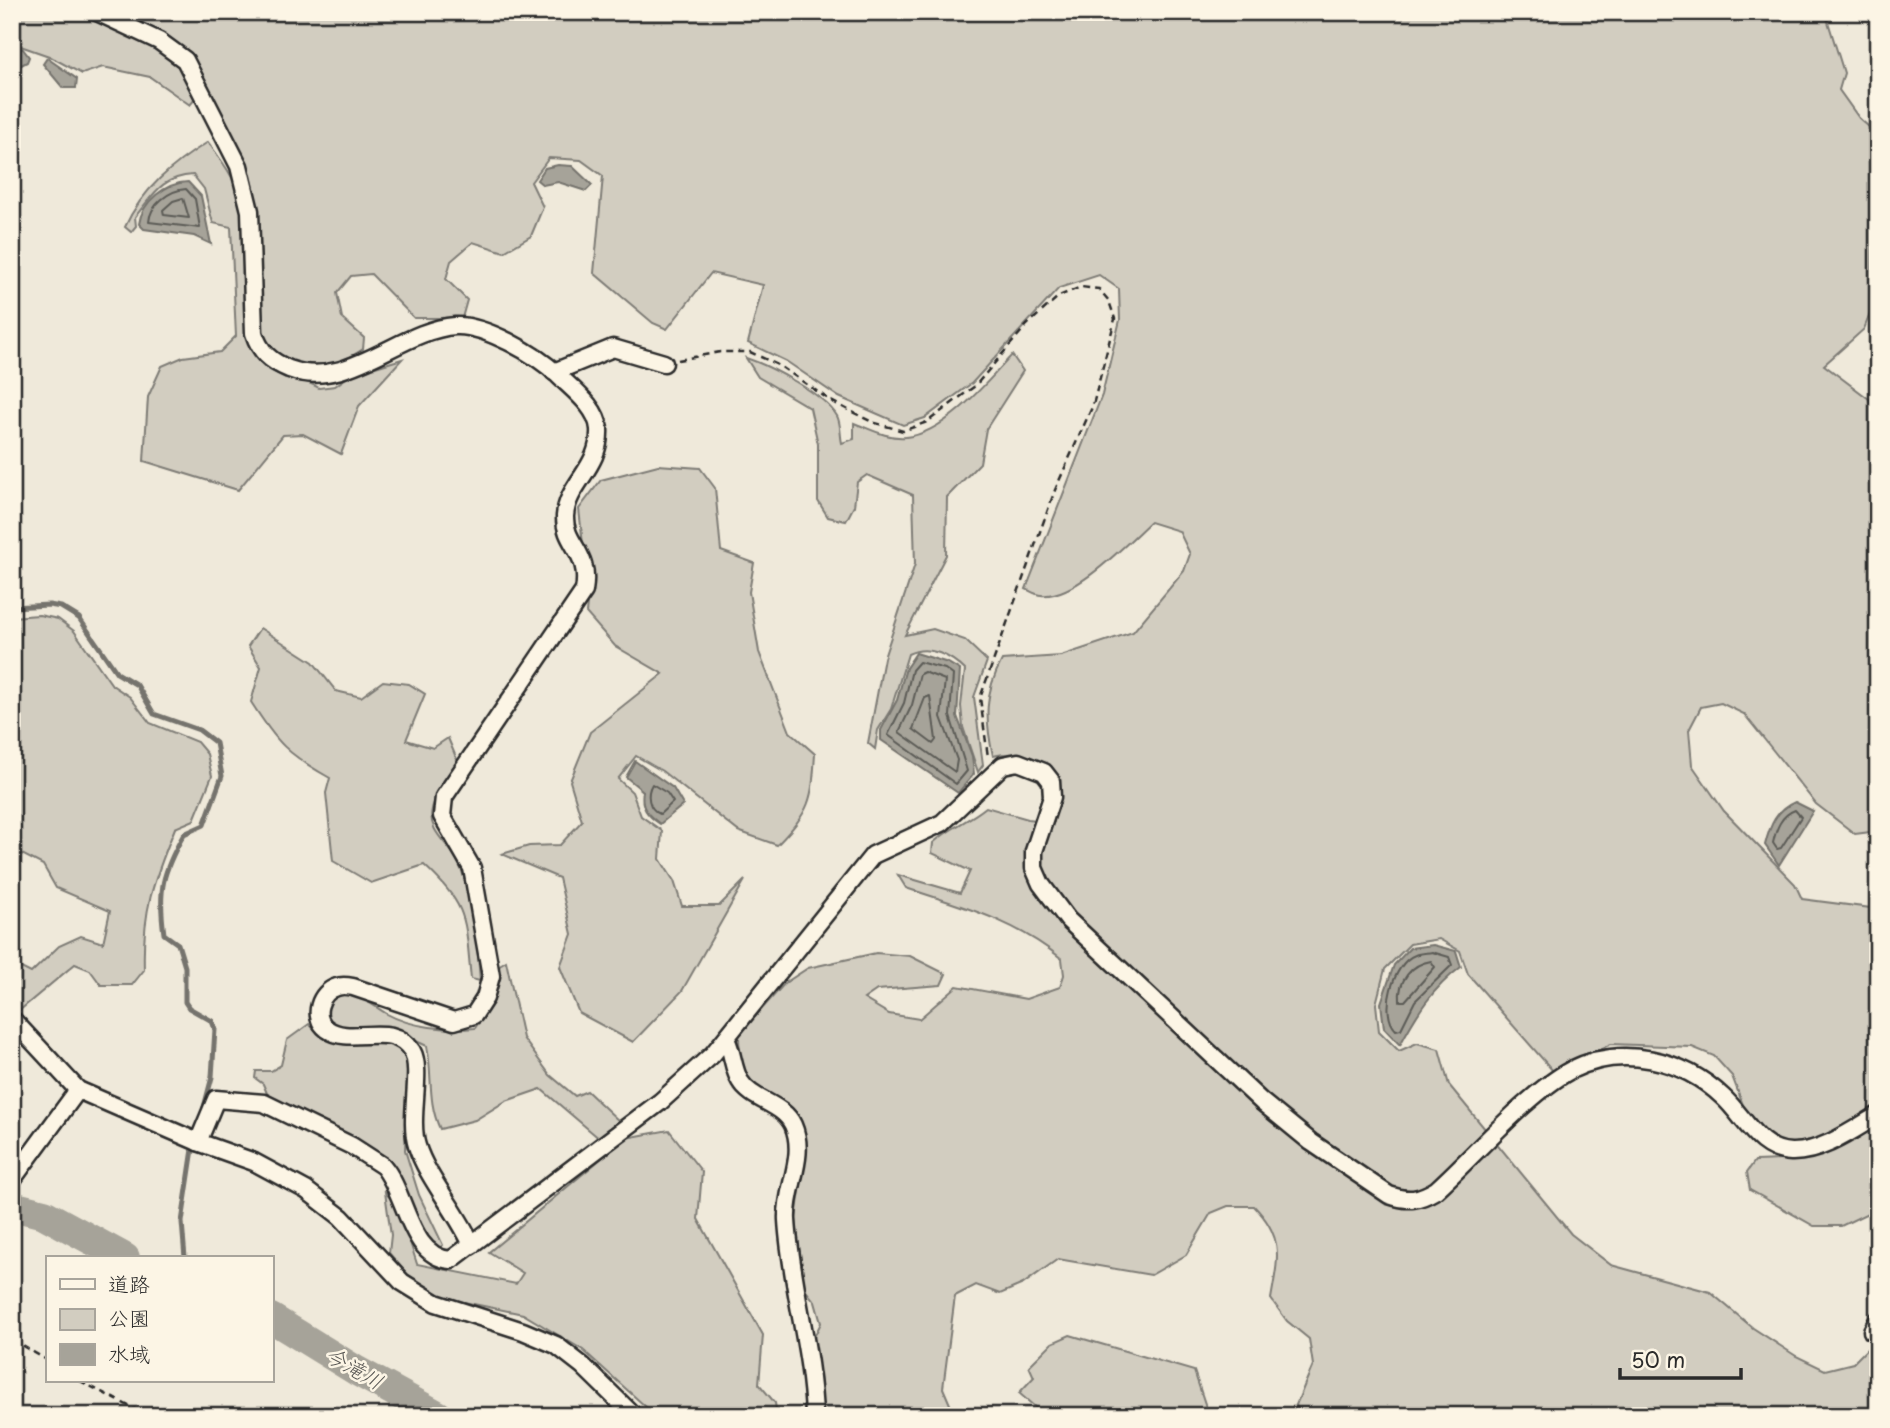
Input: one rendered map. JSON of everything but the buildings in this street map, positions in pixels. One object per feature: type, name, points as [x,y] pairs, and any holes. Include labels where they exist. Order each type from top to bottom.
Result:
[{"type":"street","points":[[97,12],[159,41],[185,60],[197,83],[239,166],[250,211],[254,333],[260,350],[276,364],[300,373],[344,369],[437,331],[465,326],[489,332],[554,372],[586,402],[598,425],[599,448],[569,500],[565,518],[568,534],[586,570],[584,591],[453,780],[443,807],[442,816],[472,867],[491,975],[485,998],[474,1015],[454,1021],[435,1017],[353,986],[338,986],[326,993],[319,1006],[319,1018],[327,1029],[340,1034],[384,1034],[398,1039],[410,1048],[417,1061],[413,1120],[416,1147],[472,1245]]},
{"type":"street","points":[[554,372],[613,348],[664,363]]},
{"type":"street","points":[[198,1142],[216,1099],[264,1103],[352,1146],[383,1166],[394,1179],[422,1247],[434,1257],[451,1260],[660,1101],[727,1041],[873,855],[942,823],[1003,765],[1018,762],[1044,772],[1051,781],[1052,797],[1034,851],[1034,868],[1041,884],[1068,920],[1262,1102],[1311,1142],[1389,1195],[1403,1200],[1420,1199],[1436,1190],[1549,1084],[1594,1061],[1632,1057],[1680,1068],[1722,1096],[1759,1139],[1772,1149],[1809,1151],[1878,1115]]},
{"type":"street","points":[[12,1018],[78,1090],[198,1142],[254,1162],[306,1190],[341,1217],[402,1282],[436,1303],[523,1331],[556,1345],[583,1366],[634,1416]]},
{"type":"street","points":[[727,1041],[740,1082],[750,1092],[781,1111],[792,1124],[796,1140],[798,1156],[787,1219],[799,1311],[813,1384],[814,1416]]},
{"type":"street","points":[[12,1180],[78,1090]]},
{"type":"path","points":[[664,363],[720,352],[750,352],[780,366],[841,407],[872,422],[903,431],[926,422],[975,386],[1027,325],[1059,296],[1081,286],[1099,289],[1109,301],[1115,319],[1093,405],[1055,490],[980,698],[984,740],[993,774]]},
{"type":"path","points":[[12,1340],[46,1359]]},
{"type":"path","points":[[82,1382],[148,1416]]},
{"type":"path","points":[[229,1416],[246,1412],[281,1416]]},
{"type":"green space","points":[[12,12],[80,12],[160,48],[180,65],[196,98],[190,105],[150,77],[103,67],[82,74],[49,56],[12,43]]},
{"type":"green space","points":[[111,12],[1825,12],[1844,73],[1839,90],[1859,118],[1878,135],[1878,213],[1873,220],[1872,309],[1864,329],[1824,365],[1869,399],[1878,417],[1878,831],[1855,834],[1816,804],[1744,714],[1721,703],[1701,707],[1689,730],[1692,765],[1724,811],[1795,884],[1802,899],[1878,909],[1878,1108],[1806,1145],[1784,1145],[1768,1139],[1745,1110],[1732,1076],[1714,1056],[1692,1047],[1611,1044],[1553,1071],[1468,974],[1460,951],[1439,939],[1410,944],[1385,969],[1376,1004],[1379,1031],[1399,1051],[1417,1043],[1439,1049],[1449,1085],[1571,1234],[1611,1265],[1710,1292],[1753,1328],[1796,1356],[1825,1370],[1853,1363],[1878,1338],[1878,1416],[1300,1416],[1296,1405],[1313,1365],[1309,1339],[1287,1321],[1271,1299],[1277,1260],[1275,1239],[1271,1228],[1254,1206],[1228,1206],[1211,1213],[1186,1255],[1151,1275],[1058,1259],[1023,1284],[1000,1294],[976,1285],[955,1296],[943,1388],[955,1416],[820,1416],[821,1383],[813,1339],[821,1323],[815,1302],[803,1287],[796,1219],[805,1153],[795,1113],[760,1091],[746,1076],[739,1035],[785,983],[808,968],[876,953],[910,956],[946,974],[941,985],[877,990],[864,999],[889,1014],[919,1019],[957,986],[1026,999],[1060,987],[1064,975],[1062,959],[1044,946],[988,916],[906,888],[898,875],[960,893],[970,871],[932,853],[933,843],[939,838],[986,807],[1028,819],[1054,822],[1058,776],[1043,764],[1028,757],[1012,754],[993,756],[988,730],[989,695],[1002,660],[1061,656],[1133,632],[1184,571],[1190,554],[1179,531],[1150,522],[1100,568],[1069,588],[1055,594],[1041,595],[1026,589],[1102,395],[1120,320],[1119,289],[1099,275],[1059,288],[972,383],[925,418],[903,425],[839,397],[786,361],[748,343],[763,285],[711,273],[667,329],[653,323],[594,273],[603,176],[581,160],[549,158],[531,182],[543,207],[531,236],[504,252],[473,242],[451,261],[446,279],[467,300],[462,318],[414,318],[371,274],[351,276],[337,293],[342,318],[364,338],[363,349],[337,362],[309,366],[295,364],[272,349],[263,336],[257,206],[247,170],[184,50]]},
{"type":"green space","points":[[208,142],[232,178],[243,208],[247,328],[257,358],[263,365],[278,374],[319,388],[335,386],[352,374],[402,359],[359,406],[341,454],[303,434],[283,435],[238,490],[144,461],[148,397],[162,366],[183,357],[220,352],[236,336],[231,227],[213,223],[204,189],[193,175],[173,179],[159,188],[135,217],[136,226],[131,232],[125,227],[140,201],[160,178]]},
{"type":"green space","points":[[1012,355],[1023,371],[986,429],[980,463],[947,497],[946,555],[905,635],[933,629],[965,640],[987,661],[974,697],[983,765],[978,772],[963,727],[961,706],[965,670],[953,660],[932,651],[908,654],[891,709],[878,730],[875,749],[868,743],[884,658],[915,564],[913,495],[867,475],[857,482],[854,506],[846,521],[828,517],[818,501],[818,444],[810,408],[758,377],[746,358],[782,374],[821,399],[837,416],[842,443],[854,439],[854,423],[879,433],[899,437],[921,433],[936,426],[965,405]]},
{"type":"green space","points":[[658,465],[700,468],[715,488],[721,551],[754,563],[749,592],[759,652],[790,732],[815,754],[808,804],[797,823],[777,845],[738,831],[662,771],[636,756],[618,779],[632,792],[641,816],[662,831],[660,859],[674,881],[682,906],[719,906],[745,880],[682,991],[633,1042],[579,1013],[560,967],[572,934],[559,878],[502,854],[529,846],[560,845],[582,821],[570,781],[590,732],[663,674],[615,646],[586,613],[592,562],[583,544],[579,509],[601,480]]},
{"type":"green space","points":[[39,615],[58,619],[74,631],[112,685],[130,697],[150,723],[197,742],[207,754],[212,776],[194,820],[175,828],[167,847],[147,913],[144,970],[132,985],[101,985],[90,970],[75,964],[20,1010],[12,1001],[12,959],[17,966],[31,973],[59,946],[81,936],[103,943],[110,911],[56,888],[43,865],[12,849],[12,617]]},
{"type":"green space","points":[[260,628],[313,662],[336,691],[361,697],[383,681],[409,684],[425,694],[406,740],[433,748],[448,738],[458,762],[436,797],[431,817],[435,830],[457,860],[468,889],[480,981],[471,979],[466,929],[458,904],[424,865],[371,883],[333,861],[326,793],[330,778],[303,762],[284,746],[251,702],[261,667],[248,646]]},
{"type":"green space","points":[[506,961],[523,1038],[550,1075],[575,1096],[587,1091],[621,1123],[601,1140],[541,1089],[506,1101],[475,1120],[440,1129],[433,1108],[427,1046],[386,1027],[335,1027],[327,1018],[325,1008],[330,1000],[343,992],[361,998],[396,1018],[418,1025],[454,1029],[475,1028],[493,1001],[498,966]]},
{"type":"green space","points":[[309,1024],[321,1034],[334,1039],[383,1041],[396,1046],[409,1056],[405,1150],[419,1195],[443,1245],[437,1250],[423,1231],[392,1165],[352,1137],[269,1098],[263,1084],[255,1078],[256,1071],[271,1071],[281,1065],[287,1040]]},
{"type":"green space","points":[[1878,1121],[1878,1200],[1870,1212],[1841,1226],[1814,1226],[1750,1190],[1747,1172],[1755,1161],[1805,1159]]},
{"type":"green space","points":[[669,1130],[702,1172],[698,1219],[763,1335],[759,1384],[775,1403],[777,1416],[656,1416],[583,1350],[523,1314],[449,1299],[414,1282],[389,1253],[391,1235],[385,1192],[399,1208],[417,1264],[516,1284],[523,1273],[489,1252],[626,1138]]},
{"type":"green space","points":[[1070,1335],[1194,1371],[1209,1416],[1035,1416],[1036,1408],[1019,1393],[1034,1377],[1029,1366],[1052,1343]]},
{"type":"water","points":[[12,46],[23,49],[29,57],[27,62],[12,70]]},
{"type":"water","points":[[47,58],[77,79],[76,88],[63,88],[43,64]]},
{"type":"water","points":[[572,166],[592,185],[586,191],[558,182],[543,185],[537,180],[545,168]]},
{"type":"water","points":[[188,182],[201,196],[211,244],[194,236],[144,229],[139,224],[145,208],[156,195],[171,186]]},
{"type":"water","points":[[916,653],[948,663],[960,670],[957,716],[972,756],[974,774],[958,793],[881,740],[881,730],[897,700],[906,668]]},
{"type":"water","points":[[635,761],[673,788],[683,805],[660,824],[646,810],[643,791],[626,777]]},
{"type":"water","points":[[1795,802],[1813,811],[1779,865],[1765,845],[1775,819],[1783,809]]},
{"type":"water","points":[[1433,945],[1456,951],[1461,967],[1426,1002],[1400,1045],[1384,1028],[1381,1003],[1394,965],[1410,948]]},
{"type":"waterway","points":[[12,607],[49,605],[61,607],[79,618],[117,673],[137,685],[154,714],[199,730],[216,743],[222,776],[204,825],[184,834],[166,871],[162,893],[164,934],[178,944],[185,967],[185,1002],[189,1008],[212,1021],[215,1029],[212,1077],[203,1111]]},
{"type":"waterway","points":[[185,1256],[182,1222],[193,1149]]},
{"type":"waterway","name":"今滝川","points":[[12,1206],[44,1214],[121,1256]]},
{"type":"waterway","name":"今滝川","points":[[273,1319],[357,1371],[439,1416]]}]
